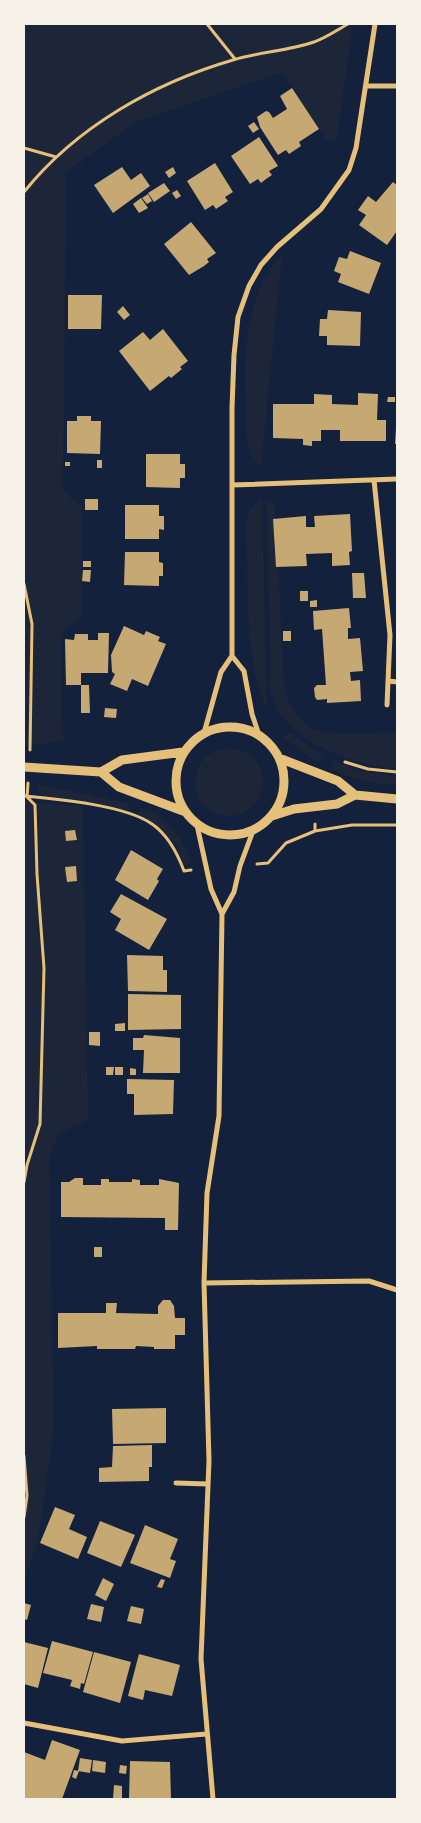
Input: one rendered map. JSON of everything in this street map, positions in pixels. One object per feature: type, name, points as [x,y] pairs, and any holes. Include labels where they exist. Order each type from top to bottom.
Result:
[{"type":"street","points":[[204,733],[221,672],[232,656],[234,346],[238,317],[245,295],[265,261],[286,239],[321,209],[345,177],[356,148],[375,24]]},
{"type":"street","points":[[366,86],[397,86]]},
{"type":"street","points":[[232,485],[397,479]]},
{"type":"street","points":[[374,480],[390,634],[387,705]]},
{"type":"street","points":[[232,656],[244,671],[252,714],[259,735]]},
{"type":"street","points":[[389,681],[397,682]]},
{"type":"street","points":[[221,727],[238,727],[259,735],[274,749],[279,758],[284,778],[284,788],[278,807],[272,816],[253,831],[239,835],[224,836],[197,826],[183,811],[177,796],[175,781],[177,766],[183,752],[192,741],[204,733],[221,727]]},
{"type":"street","points":[[26,767],[101,772],[122,760],[183,752]]},
{"type":"street","points":[[279,758],[338,781],[356,795]]},
{"type":"street","points":[[101,772],[119,787],[183,811]]},
{"type":"street","points":[[272,816],[294,809],[337,804],[356,795],[397,799]]},
{"type":"street","points":[[197,826],[211,889],[222,914],[219,1116],[207,1193],[204,1283],[208,1484],[201,1639],[206,1734],[213,1799]]},
{"type":"street","points":[[222,914],[234,892],[240,866],[253,831]]},
{"type":"street","points":[[204,1283],[369,1281],[397,1290]]},
{"type":"street","points":[[176,1484],[208,1484]]},
{"type":"street","points":[[24,1723],[41,1724],[96,1737],[128,1741],[206,1734]]},
{"type":"path","points":[[207,24],[235,60]]},
{"type":"path","points":[[24,192],[67,146],[134,99],[196,72],[235,60],[315,42],[348,24]]},
{"type":"path","points":[[24,148],[56,158]]},
{"type":"path","points":[[24,584],[32,624],[26,796],[35,805],[37,874],[44,968],[40,1124],[27,1165],[24,1182]]},
{"type":"path","points":[[342,761],[368,769],[397,772]]},
{"type":"path","points":[[26,796],[106,808],[145,820],[153,824],[170,841],[184,871],[207,869]]},
{"type":"path","points":[[240,866],[268,863],[286,843],[315,831]]},
{"type":"path","points":[[24,1456],[27,1496],[24,1517]]},
{"type":"shaded area","points":[[24,24],[353,24],[336,142],[326,139],[282,72],[136,122],[66,172],[63,490],[82,507],[82,615],[62,634],[61,713],[64,740],[24,747],[26,741],[24,687]]},
{"type":"shaded area","points":[[282,255],[261,467],[251,455],[247,442],[247,344],[250,319],[257,296],[267,274]]},
{"type":"shaded area","points":[[262,498],[267,712],[256,679],[249,635],[246,519],[251,507]]},
{"type":"shaded area","points":[[267,502],[275,502],[276,519],[273,519],[276,567],[278,567],[284,682],[290,703],[303,722],[309,727],[322,732],[397,733],[397,769],[360,763],[320,747],[286,722],[275,706],[270,689]]},
{"type":"shaded area","points":[[290,732],[325,757],[318,763],[284,738]]},
{"type":"shaded area","points":[[236,748],[248,754],[257,763],[263,775],[261,795],[253,806],[236,816],[222,816],[205,806],[197,795],[195,775],[205,758],[216,750]]},
{"type":"shaded area","points":[[332,760],[358,771],[397,776],[397,785],[371,782],[339,773],[331,769]]},
{"type":"shaded area","points":[[36,784],[128,803],[129,811],[93,802],[45,796],[38,791]]},
{"type":"shaded area","points":[[24,801],[83,807],[88,1119],[58,1134],[49,1158],[54,1427],[38,1541],[24,1583]]},
{"type":"shaded area","points":[[141,807],[159,816],[173,829],[179,836],[192,863],[184,865],[177,848],[167,834],[138,814]]},
{"type":"building","points":[[292,88],[319,129],[299,142],[301,146],[289,154],[286,150],[278,155],[260,127],[257,117],[266,111],[273,118],[287,109],[280,96]]},
{"type":"building","points":[[254,122],[259,129],[253,133],[248,126]]},
{"type":"building","points":[[259,137],[278,166],[269,171],[272,175],[261,183],[258,179],[250,184],[231,156]]},
{"type":"building","points":[[215,163],[233,192],[225,197],[228,201],[216,209],[213,205],[205,210],[187,181]]},
{"type":"building","points":[[122,167],[131,180],[141,173],[150,186],[113,213],[94,185]]},
{"type":"building","points":[[173,167],[176,173],[169,178],[165,172]]},
{"type":"building","points":[[393,182],[397,185],[397,231],[387,245],[359,225],[366,215],[358,210],[368,196],[376,202]]},
{"type":"building","points":[[164,183],[170,191],[154,202],[148,193]]},
{"type":"building","points":[[177,190],[181,196],[176,199],[172,193]]},
{"type":"building","points":[[148,194],[152,201],[147,204],[142,198]]},
{"type":"building","points":[[141,198],[148,208],[139,213],[133,204]]},
{"type":"building","points":[[191,222],[216,253],[207,259],[209,262],[189,275],[164,244]]},
{"type":"building","points":[[350,251],[381,263],[369,294],[338,282],[341,274],[334,271],[339,257],[347,259]]},
{"type":"building","points":[[68,295],[102,295],[101,329],[68,329]]},
{"type":"building","points":[[123,306],[130,315],[124,320],[117,312]]},
{"type":"building","points":[[328,310],[361,312],[360,346],[327,345],[327,336],[319,336],[320,319],[327,319]]},
{"type":"building","points":[[163,329],[188,361],[171,378],[169,376],[150,391],[119,351],[143,332],[150,340]]},
{"type":"building","points":[[358,393],[378,394],[377,420],[386,420],[386,441],[340,441],[340,430],[321,430],[321,441],[312,441],[312,446],[303,445],[303,439],[273,438],[273,404],[314,404],[314,394],[332,395],[332,404],[358,405]]},
{"type":"building","points":[[388,397],[395,397],[395,402],[387,402]]},
{"type":"building","points":[[77,416],[91,416],[91,421],[101,421],[100,454],[67,453],[67,421],[77,421]]},
{"type":"building","points":[[396,428],[397,444],[395,444]]},
{"type":"building","points":[[146,454],[180,454],[180,464],[185,464],[185,478],[180,478],[180,488],[146,487]]},
{"type":"building","points":[[97,460],[102,460],[102,468],[97,468]]},
{"type":"building","points":[[65,462],[70,462],[70,466],[65,466]]},
{"type":"building","points":[[85,499],[98,499],[98,510],[85,510]]},
{"type":"building","points":[[125,505],[159,505],[159,516],[164,516],[164,530],[159,529],[159,539],[125,539]]},
{"type":"building","points":[[350,514],[352,551],[349,552],[350,565],[332,566],[332,553],[306,554],[307,566],[276,567],[273,519],[306,516],[306,527],[315,527],[314,516]]},
{"type":"building","points":[[125,552],[159,552],[159,562],[163,563],[163,576],[159,576],[159,586],[124,585]]},
{"type":"building","points":[[83,561],[91,561],[91,567],[83,567]]},
{"type":"building","points":[[83,570],[91,570],[90,582],[82,581]]},
{"type":"building","points":[[352,573],[364,573],[366,598],[353,598]]},
{"type":"building","points":[[300,591],[308,591],[308,601],[300,601]]},
{"type":"building","points":[[317,600],[317,607],[310,607],[310,601]]},
{"type":"building","points":[[349,608],[351,628],[348,628],[348,639],[360,638],[363,671],[350,672],[351,681],[360,680],[361,701],[327,703],[327,699],[317,700],[315,697],[314,688],[317,685],[326,685],[322,629],[314,630],[313,611]]},
{"type":"building","points":[[124,626],[144,635],[146,631],[160,637],[158,641],[166,644],[148,686],[132,679],[127,691],[110,684],[115,674],[112,672],[111,655]]},
{"type":"building","points":[[283,631],[291,631],[291,641],[283,641]]},
{"type":"building","points":[[98,633],[109,633],[108,673],[81,673],[81,685],[66,685],[65,639],[74,640],[75,634],[88,634],[88,640],[98,640]]},
{"type":"building","points":[[81,685],[89,685],[90,713],[81,713]]},
{"type":"building","points":[[105,708],[117,709],[116,718],[104,717]]},
{"type":"building","points":[[75,830],[77,840],[66,841],[65,831]]},
{"type":"building","points":[[131,850],[163,869],[157,879],[159,881],[148,900],[115,880]]},
{"type":"building","points":[[76,866],[77,881],[67,882],[65,867]]},
{"type":"building","points":[[121,894],[167,919],[149,950],[115,930],[121,919],[110,912]]},
{"type":"building","points":[[127,955],[163,956],[163,970],[167,970],[167,992],[128,991]]},
{"type":"building","points":[[128,994],[181,995],[181,1029],[128,1030]]},
{"type":"building","points":[[125,1023],[125,1031],[115,1031],[115,1024]]},
{"type":"building","points":[[89,1032],[100,1032],[100,1046],[89,1045]]},
{"type":"building","points":[[144,1035],[180,1038],[180,1073],[143,1073],[144,1050],[133,1050],[133,1038],[143,1038]]},
{"type":"building","points":[[106,1067],[114,1067],[113,1075],[106,1075]]},
{"type":"building","points":[[115,1067],[123,1067],[123,1075],[115,1075]]},
{"type":"building","points":[[130,1068],[136,1069],[136,1075],[130,1075]]},
{"type":"building","points":[[127,1079],[174,1080],[173,1114],[134,1115],[134,1094],[127,1094]]},
{"type":"building","points":[[75,1178],[83,1178],[83,1185],[101,1185],[101,1179],[109,1179],[109,1182],[132,1182],[132,1179],[140,1180],[140,1185],[159,1185],[159,1179],[179,1183],[178,1230],[165,1230],[165,1218],[61,1217],[61,1182],[69,1182]]},
{"type":"building","points":[[94,1247],[102,1247],[102,1257],[94,1257]]},
{"type":"building","points":[[163,1300],[170,1300],[174,1306],[175,1318],[185,1318],[185,1335],[175,1335],[175,1349],[154,1349],[154,1347],[136,1346],[135,1349],[97,1349],[97,1346],[58,1348],[58,1313],[106,1313],[106,1303],[117,1303],[116,1313],[158,1314],[158,1306]]},
{"type":"building","points":[[166,1408],[166,1443],[113,1444],[112,1409]]},
{"type":"building","points":[[152,1445],[152,1467],[149,1467],[149,1481],[99,1482],[99,1468],[112,1467],[113,1446]]},
{"type":"building","points":[[55,1507],[75,1515],[69,1529],[87,1537],[78,1559],[40,1543]]},
{"type":"building","points":[[100,1521],[135,1535],[121,1567],[87,1553]]},
{"type":"building","points":[[145,1525],[178,1539],[170,1559],[176,1561],[170,1578],[130,1563]]},
{"type":"building","points":[[103,1578],[114,1584],[106,1601],[95,1595]]},
{"type":"building","points":[[161,1579],[165,1580],[162,1588],[157,1587]]},
{"type":"building","points":[[24,1603],[31,1605],[27,1620],[24,1619]]},
{"type":"building","points":[[91,1604],[104,1607],[101,1622],[87,1619]]},
{"type":"building","points":[[131,1606],[144,1609],[141,1624],[127,1621]]},
{"type":"building","points":[[52,1641],[93,1652],[84,1684],[81,1683],[80,1689],[70,1686],[72,1680],[43,1673]]},
{"type":"building","points":[[24,1642],[48,1648],[38,1688],[24,1684]]},
{"type":"building","points":[[94,1652],[131,1662],[120,1703],[83,1692]]},
{"type":"building","points":[[139,1654],[180,1665],[172,1696],[145,1690],[143,1700],[128,1696]]},
{"type":"building","points":[[52,1740],[80,1750],[62,1799],[24,1799],[24,1752],[45,1760]]},
{"type":"building","points":[[80,1758],[92,1760],[90,1773],[78,1771]]},
{"type":"building","points":[[93,1760],[106,1762],[105,1773],[92,1771]]},
{"type":"building","points":[[130,1761],[170,1762],[171,1799],[129,1799]]},
{"type":"building","points":[[120,1765],[127,1766],[126,1774],[119,1773]]},
{"type":"building","points":[[74,1770],[79,1771],[76,1779],[72,1777]]},
{"type":"building","points":[[114,1785],[122,1786],[122,1799],[113,1799]]}]
